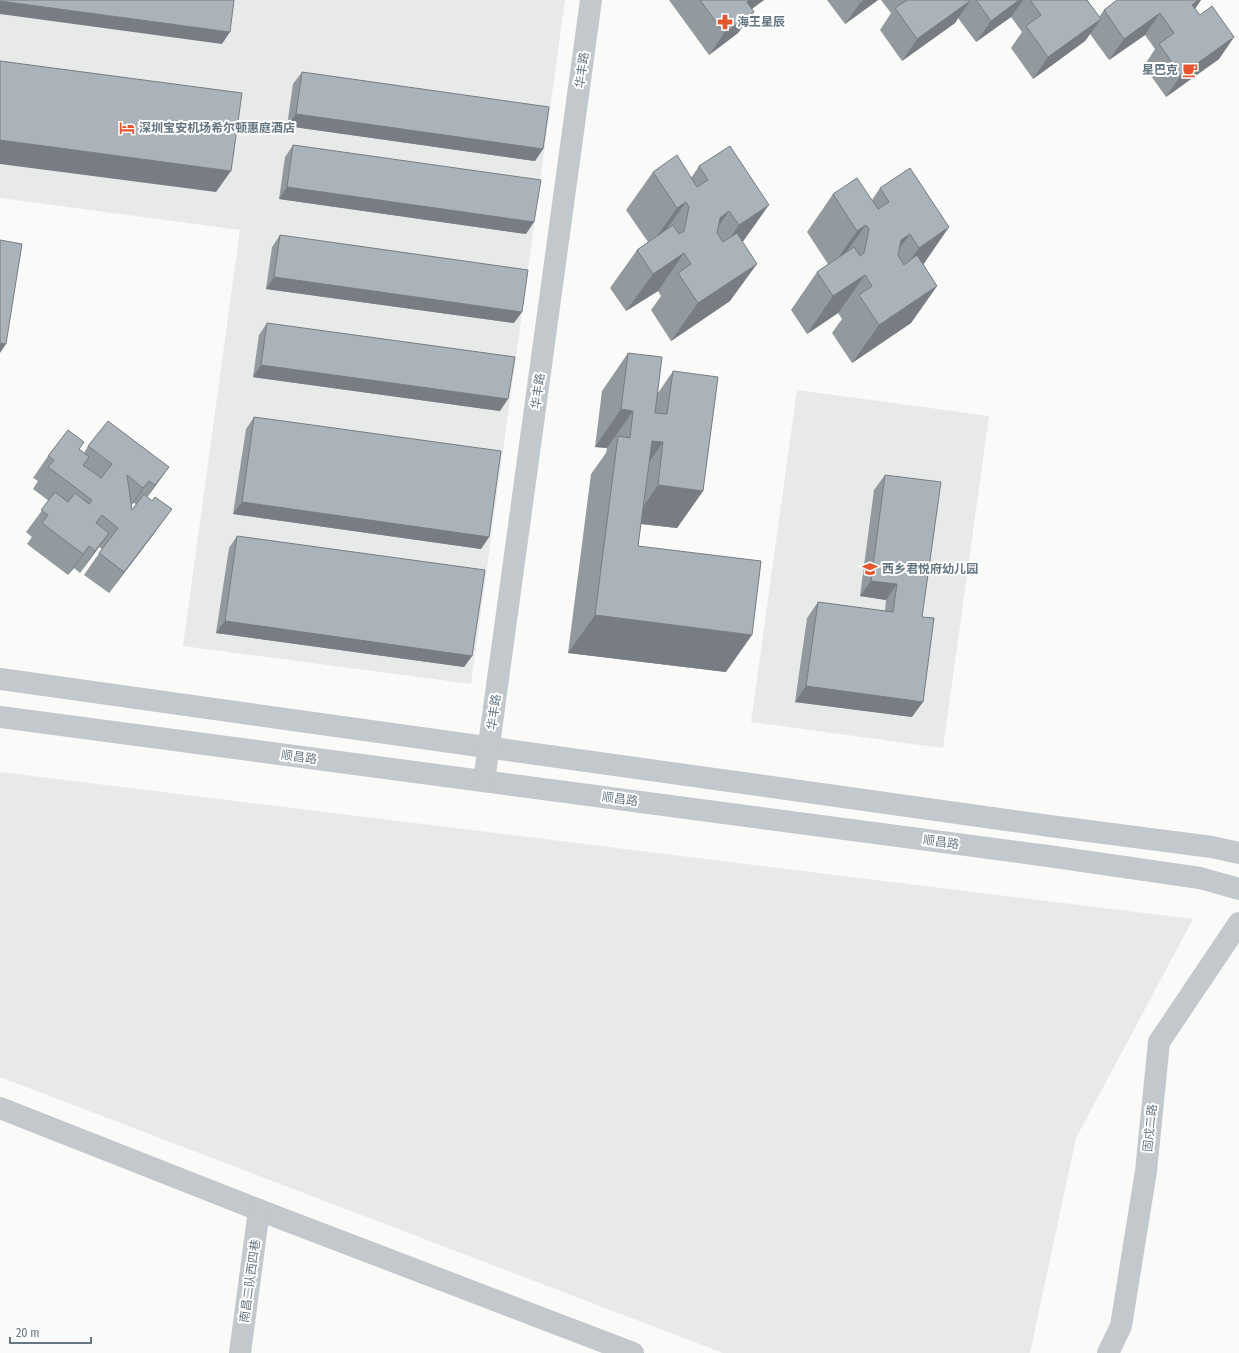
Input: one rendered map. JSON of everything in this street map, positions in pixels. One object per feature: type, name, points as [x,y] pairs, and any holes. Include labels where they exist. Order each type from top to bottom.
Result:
[{"type":"street","name":"华丰路","points":[[484,781],[591,0]]},
{"type":"street","points":[[0,679],[1212,847],[1239,853]]},
{"type":"street","name":"顺昌路","points":[[0,717],[1200,878],[1239,889]]},
{"type":"street","name":"固戍二路","points":[[1108,1353],[1121,1326],[1146,1171],[1159,1042],[1239,923]]},
{"type":"street","points":[[0,1110],[633,1353]]},
{"type":"street","name":"南昌二队西四巷","points":[[240,1353],[259,1210]]},
{"type":"shaded area","points":[[0,0],[565,0],[471,684],[183,646],[240,230],[0,198]]},
{"type":"shaded area","name":"西乡君悦府幼儿园","points":[[797,390],[989,416],[943,748],[751,722]]},
{"type":"shaded area","points":[[0,772],[1193,919],[1076,1138],[1030,1353],[723,1353],[0,1077]]},
{"type":"building","points":[[0,0],[234,0],[230,32]]},
{"type":"building","points":[[700,0],[749,0],[747,2],[754,12],[724,33]]},
{"type":"building","points":[[907,0],[970,1],[917,39],[895,8]]},
{"type":"building","points":[[976,0],[1019,0],[991,21]]},
{"type":"building","points":[[1030,0],[1087,0],[1101,19],[1048,57],[1026,26],[1041,15]]},
{"type":"building","points":[[1117,0],[1198,0],[1192,5],[1200,15],[1212,6],[1234,37],[1181,75],[1159,44],[1174,33],[1160,13],[1124,39],[1104,10]]},
{"type":"building","points":[[0,61],[242,93],[231,171],[0,140]]},
{"type":"building","points":[[302,72],[549,107],[543,149],[296,114]]},
{"type":"building","points":[[293,145],[541,180],[534,222],[287,187]]},
{"type":"building","points":[[730,146],[769,205],[739,225],[729,211],[720,218],[717,233],[723,242],[737,233],[757,264],[698,303],[678,273],[691,264],[684,253],[653,274],[637,250],[673,225],[679,234],[684,231],[689,207],[686,202],[677,208],[653,172],[677,155],[697,187],[708,180],[699,166]]},
{"type":"building","points":[[910,168],[949,227],[919,248],[910,234],[901,240],[898,255],[904,265],[917,255],[937,286],[879,325],[859,295],[872,286],[865,275],[833,296],[817,272],[854,247],[860,256],[864,253],[869,229],[866,225],[857,231],[833,194],[857,178],[878,209],[889,202],[880,188]]},
{"type":"building","points":[[280,235],[528,270],[522,312],[274,277]]},
{"type":"building","points":[[0,240],[22,244],[6,344],[0,343]]},
{"type":"building","points":[[267,323],[515,357],[508,399],[261,365]]},
{"type":"building","points":[[628,353],[662,357],[655,413],[667,414],[673,371],[718,377],[703,491],[658,485],[663,442],[652,441],[638,546],[761,561],[752,635],[595,615],[618,436],[630,438],[633,411],[621,409]]},
{"type":"building","points":[[254,417],[501,451],[489,537],[242,502]]},
{"type":"building","points":[[108,421],[169,467],[155,485],[149,481],[143,488],[127,475],[132,510],[144,494],[152,501],[155,497],[172,509],[124,572],[99,553],[118,528],[102,515],[96,523],[109,533],[95,551],[89,546],[83,554],[42,523],[48,515],[41,510],[55,492],[68,502],[75,493],[89,504],[92,500],[48,467],[54,460],[48,456],[68,430],[84,442],[79,449],[89,457],[83,465],[101,478],[112,464],[88,446]]},
{"type":"building","points":[[885,475],[941,482],[922,617],[934,618],[923,702],[806,686],[818,602],[893,612],[897,584],[871,581]]},
{"type":"building","points":[[237,536],[485,570],[472,656],[225,621]]},
{"type":"place","name":"海王星辰","points":[[725,22]]},
{"type":"place","name":"星巴克","points":[[1190,70]]},
{"type":"place","name":"深圳宝安机场希尔顿惠庭酒店","points":[[127,128]]},
{"type":"place","name":"西乡君悦府幼儿园","points":[[870,569]]}]
